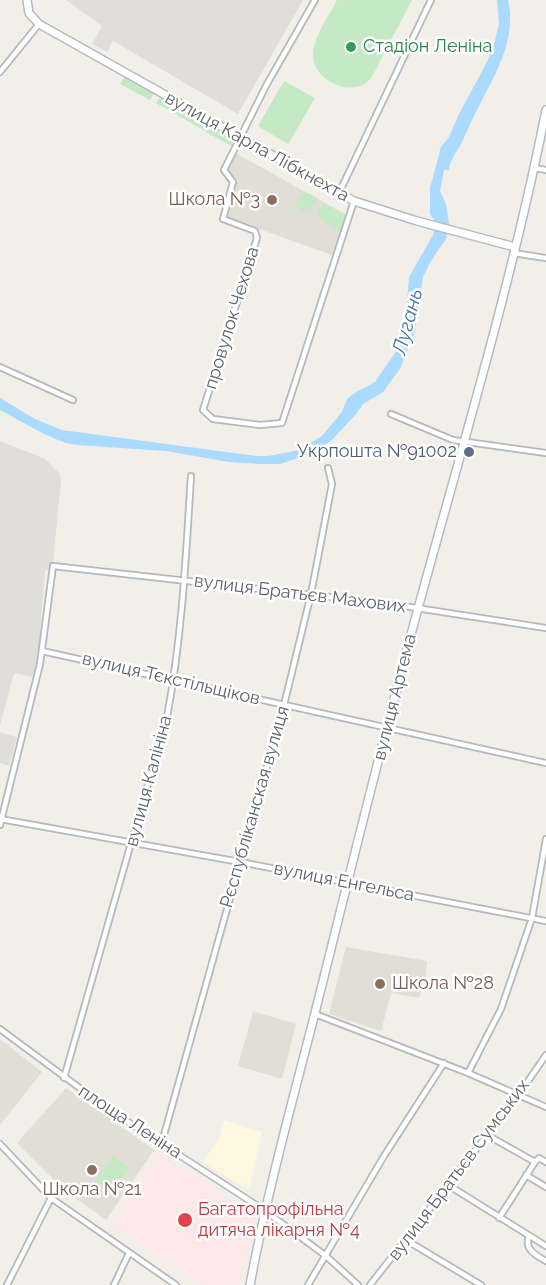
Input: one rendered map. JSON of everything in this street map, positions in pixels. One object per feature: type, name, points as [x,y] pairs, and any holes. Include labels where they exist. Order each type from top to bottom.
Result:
[{"type":"street","points":[[0,72],[39,24],[29,13],[27,0]]},
{"type":"street","points":[[240,137],[315,0]]},
{"type":"street","points":[[339,193],[431,0]]},
{"type":"street","name":"вулиця Карла Лібкнехта","points":[[39,24],[354,201],[480,237],[514,250]]},
{"type":"street","name":"вулиця Артема","points":[[250,1285],[264,1210],[346,884],[514,250],[535,168],[546,110]]},
{"type":"street","name":"провулок Чехова","points":[[240,137],[224,170],[233,182],[223,219],[255,231],[257,238],[203,410],[213,419],[260,425],[282,423],[354,201]]},
{"type":"street","points":[[535,168],[546,170]]},
{"type":"street","points":[[514,250],[546,258]]},
{"type":"street","points":[[0,367],[73,400]]},
{"type":"street","points":[[391,414],[453,440],[546,453]]},
{"type":"street","name":"Рєспубліканская вулиця","points":[[162,1142],[284,705],[311,594],[332,484],[328,468]]},
{"type":"street","name":"вулиця Калініна","points":[[64,1078],[167,717],[174,680],[184,580],[191,476]]},
{"type":"street","name":"вулиця Братьєв Махових","points":[[42,651],[52,566],[311,594],[546,628]]},
{"type":"street","points":[[0,821],[42,651]]},
{"type":"street","name":"вулиця Тєкстільщіков","points":[[42,651],[546,763]]},
{"type":"street","name":"вулиця Енгельса","points":[[0,821],[240,862],[546,921]]},
{"type":"street","points":[[468,1073],[501,1009],[532,918],[546,839]]},
{"type":"street","points":[[315,1014],[468,1073],[546,1107]]},
{"type":"street","name":"площа Леніна","points":[[0,1029],[108,1109],[264,1210],[326,1256],[358,1285]]},
{"type":"street","name":"вулиця Братьєв Сумських","points":[[370,1285],[518,1095],[546,1055]]},
{"type":"street","points":[[308,1285],[384,1156],[444,1064]]},
{"type":"street","points":[[487,1135],[535,1162]]},
{"type":"street","points":[[0,1145],[51,1198],[176,1285]]},
{"type":"street","points":[[499,1218],[535,1162],[539,1158],[546,1162]]},
{"type":"street","points":[[526,1175],[546,1186]]},
{"type":"street","points":[[448,1185],[546,1246]]},
{"type":"street","points":[[7,1285],[51,1198]]},
{"type":"street","points":[[529,1236],[526,1243],[528,1248],[546,1261]]},
{"type":"street","points":[[406,1240],[481,1285]]},
{"type":"street","points":[[114,1285],[129,1253]]},
{"type":"shaded area","points":[[66,0],[303,0],[238,114],[113,41],[107,52],[92,44],[102,26]]},
{"type":"shaded area","name":"Школа №3","points":[[230,150],[347,215],[332,255],[220,215],[229,184],[220,170]]},
{"type":"shaded area","points":[[0,441],[45,459],[59,473],[61,480],[53,563],[49,563],[49,570],[45,570],[38,658],[32,677],[14,673],[0,725]]},
{"type":"shaded area","points":[[0,732],[17,737],[9,766],[0,763]]},
{"type":"shaded area","name":"Школа №28","points":[[346,947],[427,961],[426,976],[419,998],[391,993],[381,1031],[329,1014]]},
{"type":"shaded area","points":[[253,1011],[296,1024],[282,1079],[238,1066]]},
{"type":"shaded area","points":[[0,1039],[42,1072],[0,1125]]},
{"type":"shaded area","name":"Школа №21","points":[[66,1088],[154,1150],[106,1220],[64,1190],[17,1143]]},
{"type":"shaded area","points":[[224,1120],[262,1132],[249,1190],[203,1162],[218,1141]]},
{"type":"shaded area","name":"Багатопрофільна дитяча лікарня №4","points":[[159,1153],[256,1216],[238,1285],[200,1285],[113,1224]]},
{"type":"green space","name":"Стадіон Леніна","points":[[337,0],[412,0],[373,75],[364,84],[355,87],[345,87],[326,79],[315,64],[313,54],[316,40]]},
{"type":"green space","points":[[125,77],[154,93],[150,100],[120,84]]},
{"type":"green space","points":[[284,81],[315,98],[288,144],[258,126]]},
{"type":"green space","points":[[160,97],[237,141],[233,147],[156,103]]},
{"type":"green space","points":[[304,191],[317,198],[310,209],[303,211],[295,206]]},
{"type":"green space","points":[[323,203],[346,216],[340,231],[319,219],[318,212]]},
{"type":"green space","points":[[113,1156],[130,1168],[112,1193],[95,1180]]},
{"type":"water","name":"Лугань","points":[[497,0],[508,0],[510,28],[507,42],[498,68],[449,170],[444,170],[440,191],[446,204],[449,224],[446,239],[423,277],[415,331],[400,369],[383,392],[363,404],[331,441],[310,454],[280,464],[229,462],[166,451],[65,443],[0,410],[0,398],[35,419],[62,430],[256,456],[295,451],[322,436],[342,412],[347,399],[375,382],[395,353],[406,312],[409,277],[433,235],[435,221],[430,214],[430,188],[441,147],[449,137],[487,62],[495,41],[499,23]]},
{"type":"place","name":"Стадіон Леніна","points":[[351,47]]},
{"type":"place","name":"Школа №3","points":[[272,200]]},
{"type":"place","name":"Укрпошта №91002","points":[[469,452]]},
{"type":"place","name":"Школа №28","points":[[380,984]]},
{"type":"place","name":"Школа №21","points":[[92,1170]]},
{"type":"place","name":"Багатопрофільна дитяча лікарня №4","points":[[185,1220]]}]
